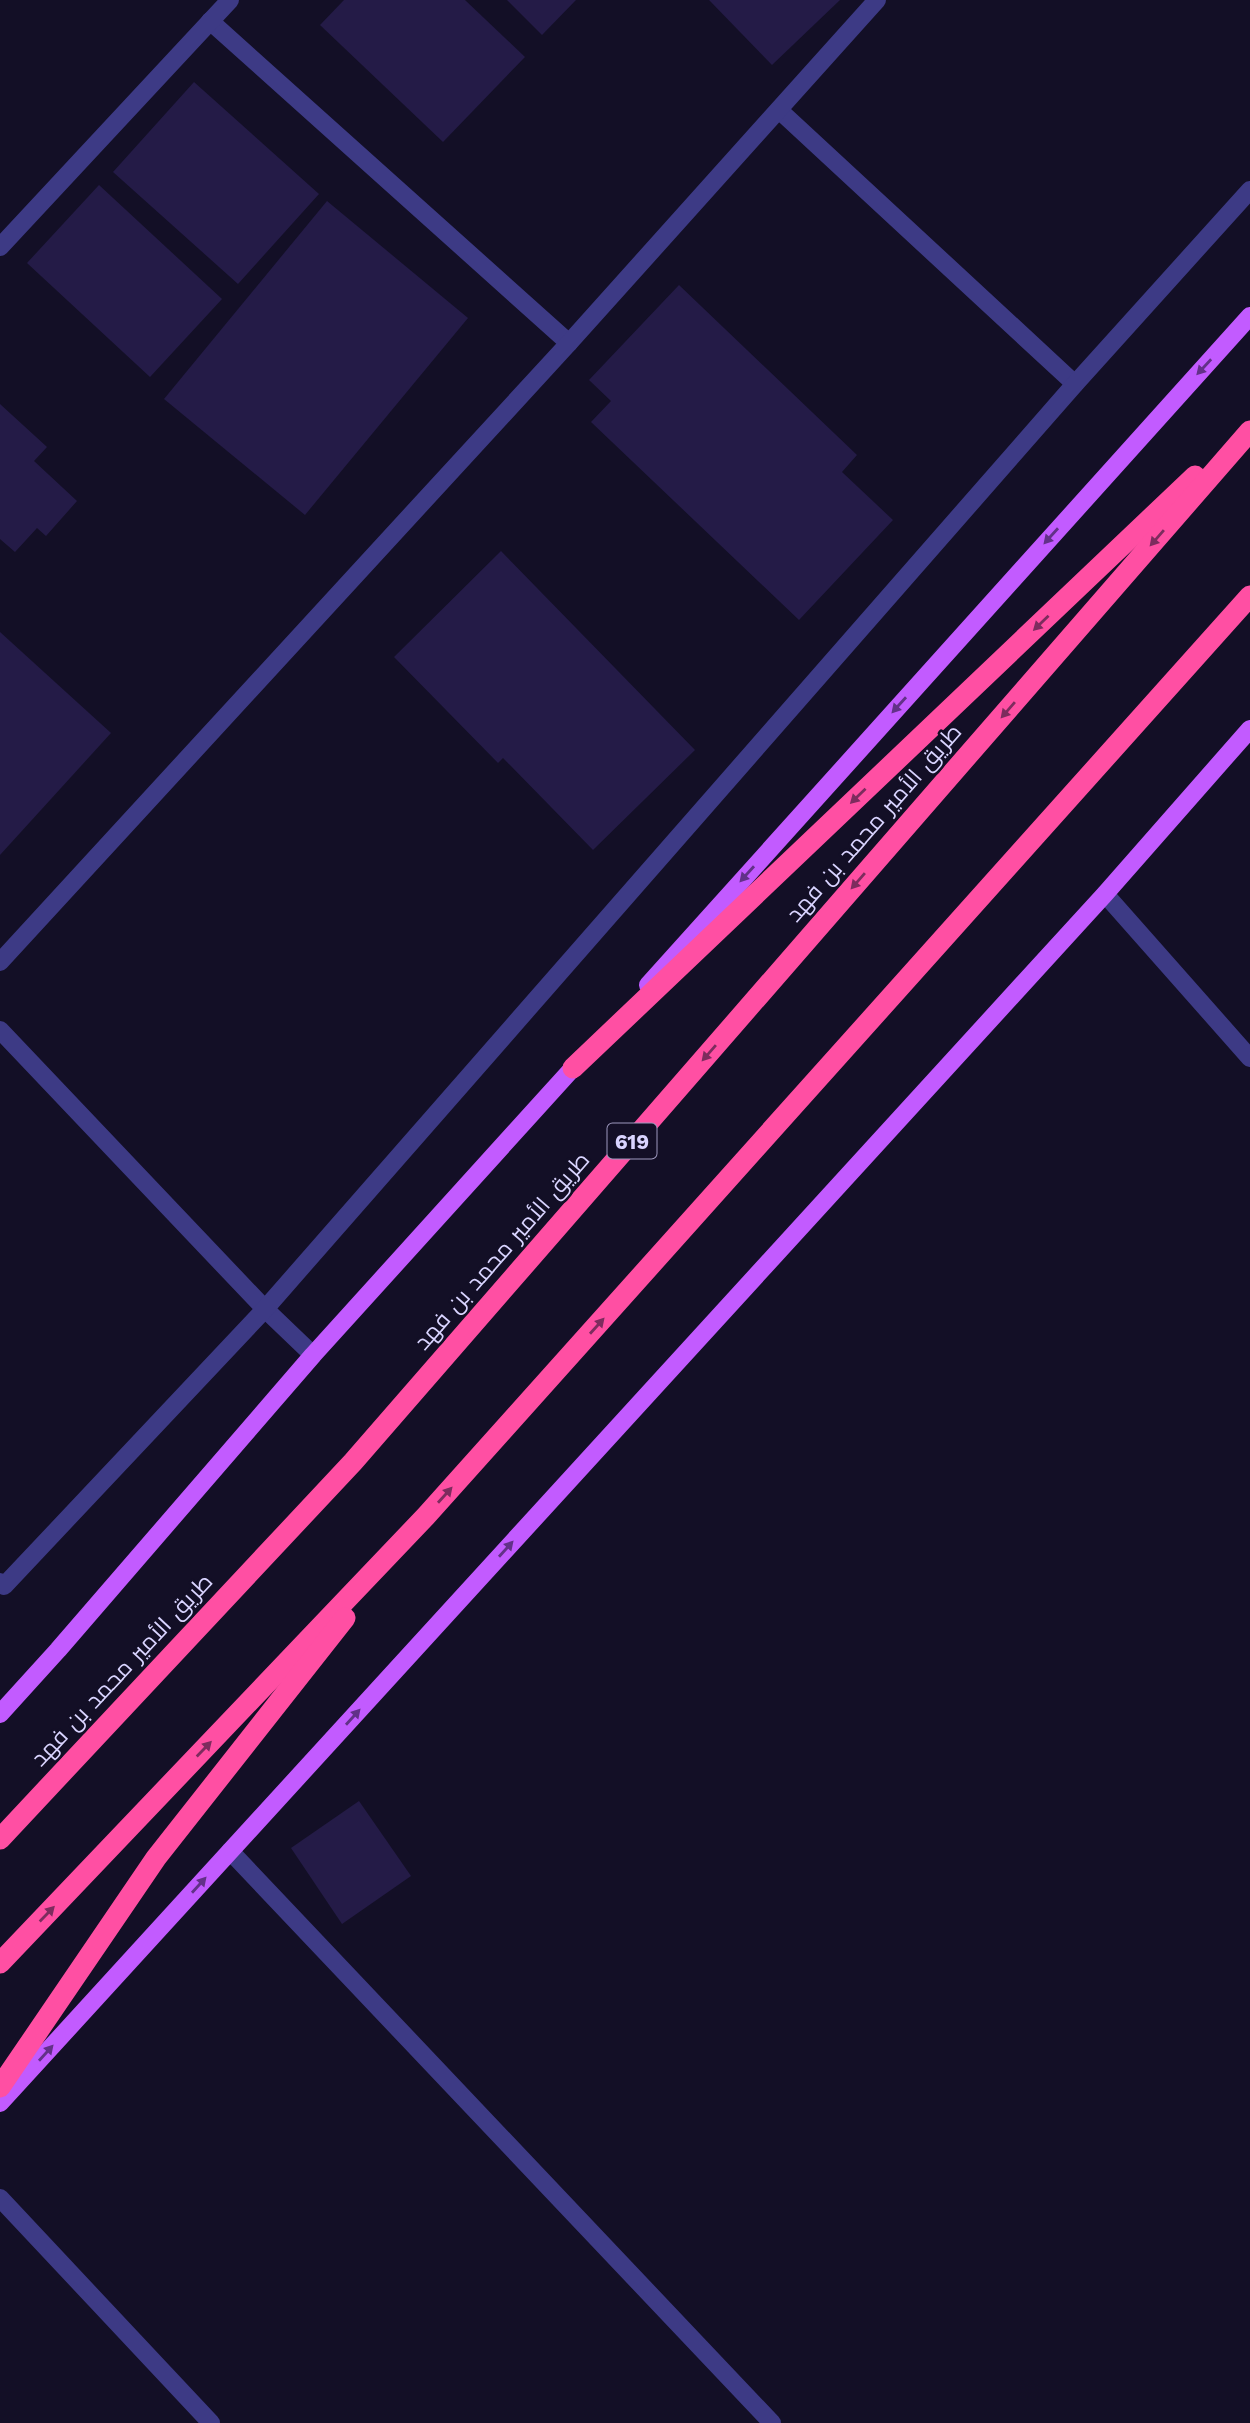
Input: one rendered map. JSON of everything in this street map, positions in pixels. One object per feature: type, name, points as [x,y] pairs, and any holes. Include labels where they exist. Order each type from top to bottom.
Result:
[{"type":"highway","points":[[573,1068],[1250,424]]},
{"type":"highway","name":"طريق الأمير محمد بن فهد","points":[[0,1839],[353,1462],[1250,431]]},
{"type":"highway","points":[[0,1963],[426,1517],[1250,596]]},
{"type":"highway","points":[[1076,790],[1250,618]]},
{"type":"highway","points":[[0,2087],[156,1858],[426,1517]]},
{"type":"main road","points":[[0,1714],[313,1355],[1250,316]]},
{"type":"main road","points":[[0,2103],[1105,894],[1250,729]]},
{"type":"street","points":[[0,247],[230,0]]},
{"type":"street","points":[[0,962],[569,343],[877,0]]},
{"type":"street","points":[[210,22],[569,343]]},
{"type":"street","points":[[779,110],[1075,384]]},
{"type":"street","points":[[0,1582],[4,1586],[265,1309],[1075,384],[1250,190]]},
{"type":"street","points":[[1105,894],[1250,1058]]},
{"type":"street","points":[[0,1030],[265,1309],[313,1355]]},
{"type":"street","points":[[230,1851],[772,2423]]},
{"type":"street","points":[[0,2197],[211,2423]]},
{"type":"building","points":[[344,0],[465,0],[525,57],[443,142],[320,25]]},
{"type":"building","points":[[507,0],[576,0],[542,35]]},
{"type":"building","points":[[709,0],[840,0],[772,65]]},
{"type":"building","points":[[194,82],[319,194],[238,284],[113,172]]},
{"type":"building","points":[[99,185],[222,299],[150,377],[27,263]]},
{"type":"building","points":[[327,201],[468,318],[305,515],[164,399]]},
{"type":"building","points":[[679,285],[857,455],[842,472],[893,520],[799,620],[591,422],[611,401],[589,380]]},
{"type":"building","points":[[0,404],[47,447],[34,461],[77,501],[46,536],[37,528],[15,552],[0,539]]},
{"type":"building","points":[[501,551],[695,750],[593,850],[503,758],[498,763],[394,657]]},
{"type":"building","points":[[0,632],[111,733],[0,855]]},
{"type":"building","points":[[359,1801],[411,1876],[342,1924],[291,1848]]}]
